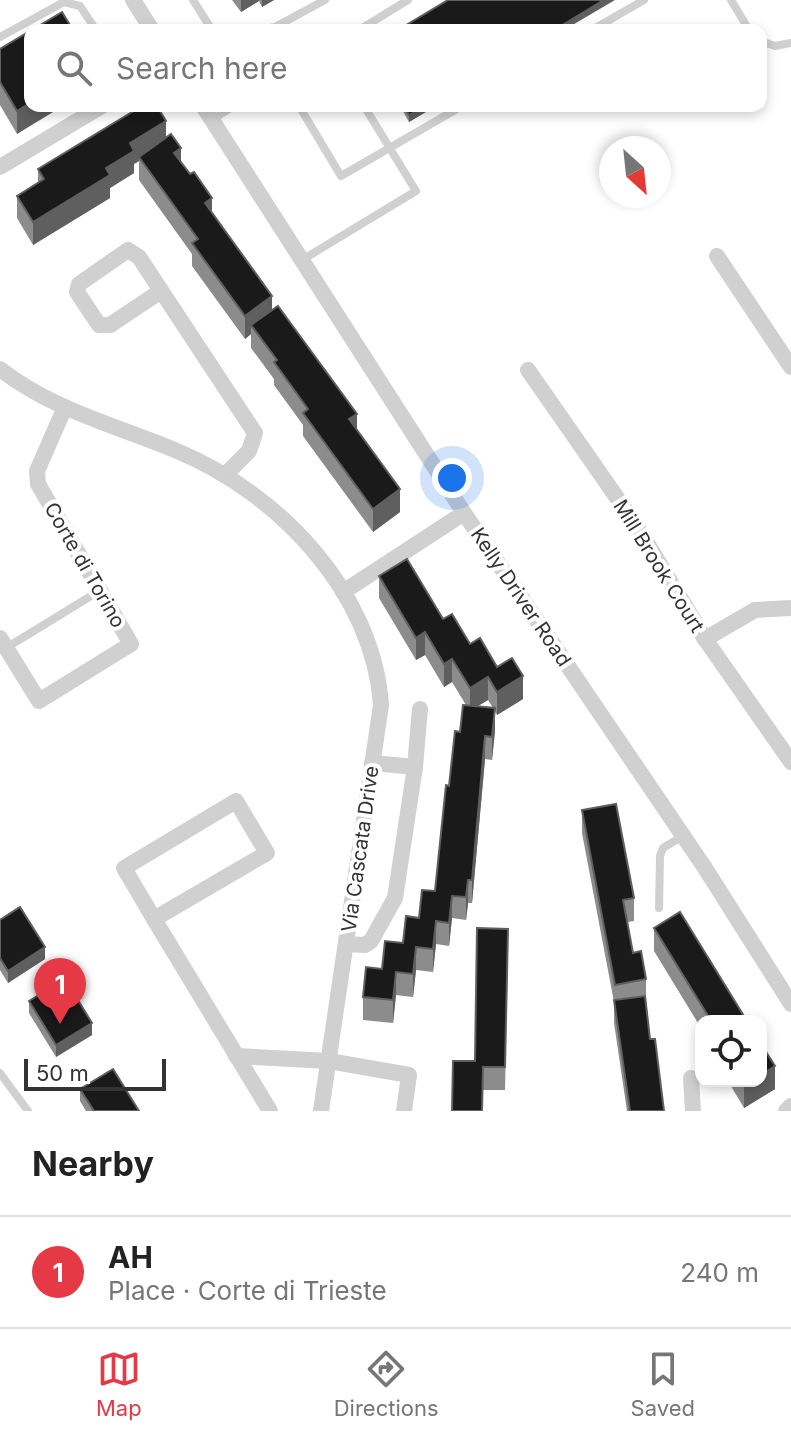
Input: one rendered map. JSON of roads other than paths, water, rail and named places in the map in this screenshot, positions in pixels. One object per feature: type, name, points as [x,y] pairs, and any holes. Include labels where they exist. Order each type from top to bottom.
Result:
[{"type":"street","points":[[133,0],[148,24]]},
{"type":"street","points":[[0,167],[92,112]]},
{"type":"street","name":"Kelly Driver Road","points":[[207,113],[464,513],[785,981],[791,1004]]},
{"type":"street","points":[[161,291],[110,325],[99,325],[77,292],[79,284],[128,250],[139,257],[255,433],[249,451],[226,474]]},
{"type":"street","points":[[717,256],[791,367]]},
{"type":"street","name":"Via Cascata Drive","points":[[0,369],[65,407],[226,474],[274,508],[312,549],[343,592],[370,656],[381,705],[321,1111]]},
{"type":"street","name":"Mill Brook Court","points":[[528,370],[636,525],[705,639],[791,762]]},
{"type":"street","name":"Corte di Torino","points":[[3,643],[39,701],[131,644],[38,484],[37,471],[65,407]]},
{"type":"street","points":[[343,592],[464,513]]},
{"type":"street","points":[[705,639],[755,610],[791,608]]},
{"type":"street","points":[[346,944],[365,945],[371,941],[395,898],[415,767],[420,709]]},
{"type":"street","points":[[372,763],[415,767]]},
{"type":"street","points":[[154,919],[267,853],[236,801],[124,868],[154,919],[236,1056],[270,1111]]},
{"type":"street","points":[[236,1056],[329,1061],[409,1075],[404,1111]]},
{"type":"street","points":[[691,1078],[693,1111]]},
{"type":"street","points":[[786,1111],[791,1106]]},
{"type":"lane","points":[[193,0],[208,24]]},
{"type":"lane","points":[[281,24],[325,0]]},
{"type":"lane","points":[[602,24],[644,0]]},
{"type":"lane","points":[[731,0],[745,24]]},
{"type":"lane","points":[[368,24],[403,1]]},
{"type":"lane","points":[[0,37],[64,2],[80,6],[92,24]]},
{"type":"lane","points":[[767,43],[775,46],[791,43]]},
{"type":"lane","points":[[303,112],[341,176],[451,112]]},
{"type":"lane","points":[[302,260],[416,191],[368,112]]},
{"type":"lane","points":[[3,643],[100,590]]},
{"type":"lane","points":[[659,908],[660,856],[663,848],[683,836]]},
{"type":"lane","points":[[0,1073],[28,1111]]},
{"type":"place","name":"AH","points":[[60,1024]]}]
